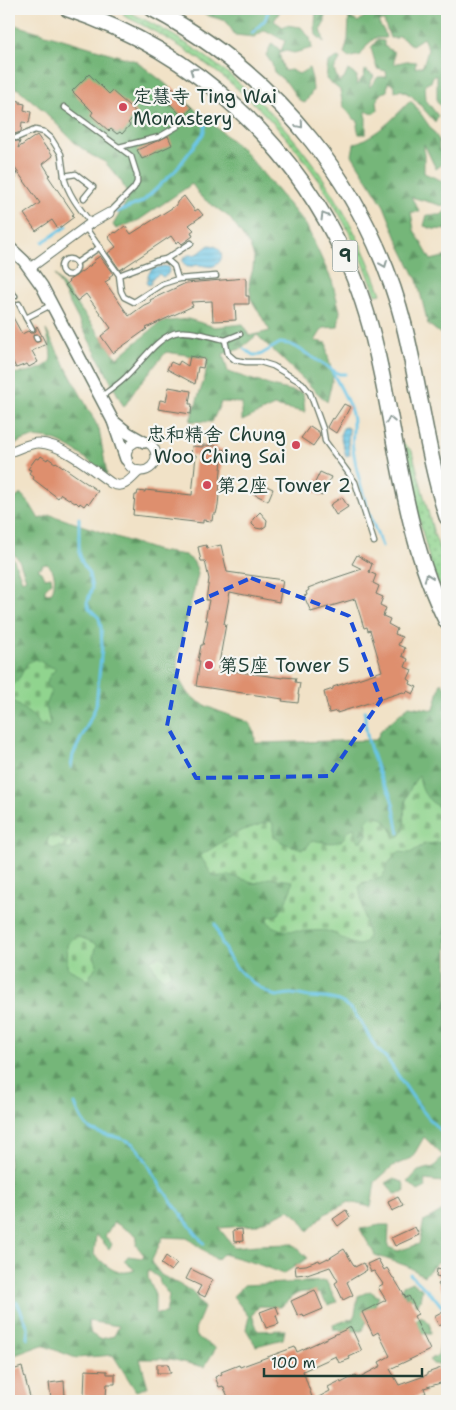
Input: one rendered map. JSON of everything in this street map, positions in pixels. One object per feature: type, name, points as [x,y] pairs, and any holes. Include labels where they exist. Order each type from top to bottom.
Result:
[{"type":"highway","name":"9","points":[[68,9],[113,26],[152,46],[210,84],[262,131],[294,170],[327,220],[351,270],[366,312],[381,370],[410,519],[427,575],[447,622]]},
{"type":"highway","name":"9","points":[[153,9],[191,30],[220,51],[269,92],[298,122],[323,153],[354,201],[380,253],[399,307],[436,477],[447,517]]},
{"type":"street","points":[[30,268],[88,225],[109,213]]},
{"type":"street","points":[[9,246],[30,268],[52,304],[113,421],[126,459],[131,467],[144,471],[153,466],[156,456],[153,447],[113,421]]},
{"type":"street","points":[[126,459],[130,445],[135,442],[144,442]]},
{"type":"street","points":[[9,450],[33,444],[50,444],[61,449],[118,486],[124,484],[139,471]]},
{"type":"lane","points":[[64,108],[131,156],[137,175],[137,182],[134,188],[109,213]]},
{"type":"lane","points":[[119,147],[159,137],[178,126]]},
{"type":"lane","points":[[16,138],[35,130],[44,132],[51,138],[61,154],[65,184],[100,247],[119,275],[121,291],[124,297],[134,302],[162,284],[178,278],[216,276]]},
{"type":"lane","points":[[64,176],[76,174],[93,188],[84,198]]},
{"type":"lane","points":[[9,187],[14,175]]},
{"type":"lane","points":[[119,275],[166,259],[191,244]]},
{"type":"lane","points":[[76,263],[100,247]]},
{"type":"lane","points":[[166,259],[174,266],[178,278]]},
{"type":"lane","points":[[18,304],[32,329]]},
{"type":"lane","points":[[26,318],[52,304]]},
{"type":"lane","points":[[101,397],[127,377],[154,347],[165,338],[178,332],[201,334],[225,340],[240,334]]},
{"type":"lane","points":[[225,340],[228,354],[235,360],[260,362],[273,366],[302,383],[310,393],[323,429],[324,441],[356,482],[374,542]]},
{"type":"highlighted area","points":[[251,578],[349,616],[381,700],[329,776],[196,778],[167,726],[190,605]]},
{"type":"green space","points":[[123,9],[183,41],[202,54],[261,103],[287,131],[332,191],[367,259],[381,294],[376,295],[357,249],[335,206],[308,166],[279,129],[246,96],[209,66],[168,39],[124,16]]},
{"type":"green space","points":[[195,9],[283,9],[274,21],[283,27],[286,25],[301,27],[310,38],[312,48],[294,53],[286,51],[279,53],[284,71],[291,70],[299,74],[309,68],[313,90],[305,103],[298,99],[287,83],[274,72],[272,64],[266,55],[272,43],[281,51],[285,41],[265,30],[254,37],[235,35],[226,21]]},
{"type":"green space","points":[[316,9],[325,14],[325,22],[321,29],[324,42],[316,35]]},
{"type":"green space","points":[[354,9],[349,17],[339,10]]},
{"type":"green space","points":[[356,9],[447,9],[447,113],[437,102],[437,76],[433,76],[431,82],[425,84],[426,100],[438,116],[435,122],[412,96],[401,90],[395,92],[395,86],[388,82],[387,91],[380,94],[377,100],[378,110],[374,113],[366,111],[366,134],[359,134],[358,121],[343,106],[340,90],[326,79],[328,62],[338,57],[340,60],[334,70],[339,82],[344,79],[348,70],[357,76],[356,86],[364,76],[365,70],[374,76],[369,85],[370,87],[378,77],[387,77],[386,71],[377,69],[371,48],[377,40],[384,41],[384,46],[394,52],[394,64],[406,61],[416,62],[415,68],[423,66],[428,49],[423,38],[412,45],[399,36],[397,38],[390,38],[384,21],[379,21],[386,38],[375,38],[368,44],[360,56],[349,58],[344,54],[348,39],[349,17],[358,22],[365,16]]},
{"type":"green space","points":[[9,23],[136,61],[244,151],[306,225],[332,281],[340,311],[338,327],[323,328],[315,341],[327,343],[327,352],[333,377],[327,402],[257,335],[240,349],[223,354],[228,372],[275,387],[303,393],[305,412],[274,406],[242,421],[242,403],[221,402],[212,422],[190,421],[205,377],[208,358],[166,352],[137,387],[124,407],[55,275],[117,358],[161,322],[188,319],[215,327],[243,324],[249,336],[270,331],[251,299],[249,283],[254,257],[250,246],[229,217],[201,197],[192,184],[139,220],[116,229],[113,225],[129,197],[121,181],[105,162],[91,155],[75,143],[42,109],[9,84]]},
{"type":"green space","points":[[410,101],[439,140],[439,151],[447,149],[447,164],[444,163],[436,169],[424,144],[424,173],[445,182],[447,176],[447,207],[411,197],[420,212],[411,212],[414,230],[431,260],[447,256],[447,339],[428,324],[417,280],[384,206],[352,155],[354,144],[385,126]]},
{"type":"green space","points":[[447,209],[447,230],[424,226],[427,215],[441,215]]},
{"type":"green space","points":[[46,330],[99,429],[107,475],[72,449],[52,440],[31,438],[9,447],[9,374],[40,369],[49,362],[51,355]]},
{"type":"green space","points":[[399,440],[412,451],[434,534],[447,569],[447,607],[430,562]]},
{"type":"green space","points":[[21,494],[39,519],[51,515],[158,551],[185,555],[193,561],[198,574],[178,655],[180,680],[185,689],[200,702],[248,723],[254,731],[255,743],[376,740],[381,730],[409,706],[434,710],[441,682],[447,690],[447,1186],[443,1182],[424,1180],[426,1187],[418,1191],[408,1182],[418,1171],[434,1167],[443,1156],[424,1137],[412,1158],[393,1166],[375,1182],[371,1207],[349,1202],[325,1214],[308,1231],[299,1218],[289,1210],[255,1225],[219,1228],[234,1247],[293,1244],[308,1258],[283,1274],[255,1263],[223,1254],[217,1260],[187,1238],[163,1237],[151,1262],[161,1275],[192,1291],[204,1308],[195,1329],[197,1337],[216,1348],[204,1367],[171,1359],[140,1359],[148,1387],[136,1391],[113,1355],[76,1358],[42,1345],[15,1355],[9,1355],[9,553],[14,560],[22,581],[26,579],[19,560],[11,551],[9,503]],"holes":[[[47,564],[52,570],[54,577],[52,592],[45,594],[45,589],[52,582],[51,577],[45,578],[38,568],[42,567],[42,565]],[[114,1222],[137,1236],[136,1245],[144,1255],[142,1258],[128,1256],[124,1261],[135,1270],[128,1272],[117,1271],[94,1255],[96,1234],[109,1249],[112,1244],[105,1236]],[[148,1270],[159,1278],[160,1283],[169,1295],[166,1313],[155,1314],[155,1294],[148,1278]],[[88,1321],[119,1326],[114,1336],[100,1339],[91,1334]]]},
{"type":"green space","points":[[35,659],[55,668],[47,683],[51,693],[46,706],[49,727],[40,725],[17,704],[9,690],[20,677],[27,663]]},
{"type":"green space","points":[[419,775],[427,798],[447,811],[447,842],[425,844],[410,853],[398,852],[387,865],[381,878],[362,883],[359,887],[368,936],[361,945],[356,945],[327,931],[278,929],[267,920],[269,917],[279,914],[290,892],[293,881],[269,878],[256,883],[228,875],[215,877],[201,857],[201,855],[235,834],[269,821],[273,823],[274,835],[277,839],[285,844],[302,849],[307,847],[312,840],[330,843],[340,841],[348,831],[354,828],[358,841],[362,841],[367,835],[366,822],[375,815],[385,821],[396,837],[399,837],[404,826],[407,797]]},
{"type":"green space","points":[[52,835],[70,842],[73,846],[72,848],[68,850],[60,846],[53,849],[47,842]]},
{"type":"green space","points":[[76,935],[97,945],[94,955],[97,965],[89,979],[86,980],[67,967],[67,945]]},
{"type":"green space","points":[[157,955],[166,960],[170,967],[171,974],[163,979],[150,961]]},
{"type":"green space","points":[[393,1179],[403,1182],[405,1191],[395,1194],[386,1183]]},
{"type":"green space","points":[[447,1208],[447,1270],[439,1261],[424,1276],[407,1266],[375,1255],[360,1229],[389,1225],[388,1247],[398,1251],[419,1244],[424,1221]]},
{"type":"green space","points":[[326,1281],[337,1302],[328,1305],[320,1294],[302,1292],[294,1295],[281,1307],[259,1306],[252,1315],[258,1331],[285,1330],[283,1339],[256,1346],[246,1329],[249,1317],[233,1296],[244,1285]]},
{"type":"green space","points":[[412,1282],[422,1289],[420,1301],[417,1305],[414,1299],[400,1296],[403,1286]]},
{"type":"green space","points":[[370,1291],[379,1297],[362,1331],[334,1330],[333,1325],[353,1318],[358,1296]]},
{"type":"green space","points":[[421,1316],[430,1323],[431,1334],[418,1332],[414,1322]]},
{"type":"green space","points":[[447,1329],[447,1366],[433,1364],[429,1360],[438,1355],[442,1336]]},
{"type":"water","points":[[209,245],[220,250],[222,257],[218,263],[212,267],[198,265],[187,267],[183,259],[188,255],[199,253]]},
{"type":"water","points":[[168,267],[168,274],[163,277],[159,274],[151,279],[151,284],[148,285],[146,282],[152,269]]},
{"type":"water","points":[[343,428],[349,429],[350,455],[346,456],[340,435]]},
{"type":"building","points":[[89,74],[109,94],[112,91],[137,113],[128,123],[130,125],[122,134],[120,132],[117,134],[111,129],[109,131],[91,115],[93,112],[72,91]]},
{"type":"building","points":[[172,87],[192,108],[183,117],[164,95]]},
{"type":"building","points":[[9,99],[20,101],[20,103],[25,104],[24,110],[31,112],[29,123],[22,122],[21,132],[14,134],[12,137],[14,141],[20,141],[18,148],[37,135],[53,156],[43,164],[50,175],[48,176],[74,214],[72,215],[74,217],[58,229],[52,220],[36,231],[24,214],[40,203],[9,160]]},
{"type":"building","points":[[168,136],[172,145],[142,159],[137,150]]},
{"type":"building","points":[[184,196],[195,211],[198,209],[203,215],[189,225],[194,230],[191,232],[193,236],[182,244],[179,241],[176,243],[171,236],[120,270],[108,253],[116,247],[108,237],[125,226],[131,234],[175,206]]},
{"type":"building","points":[[100,256],[113,274],[105,282],[129,316],[151,302],[150,300],[186,283],[246,278],[246,296],[249,296],[249,304],[235,304],[236,320],[213,321],[212,301],[191,302],[193,306],[146,328],[113,353],[101,336],[111,328],[86,294],[77,301],[65,285]]},
{"type":"building","points":[[9,310],[22,334],[28,331],[33,333],[36,331],[37,326],[46,344],[32,351],[38,362],[29,367],[27,364],[16,368],[9,354]]},
{"type":"building","points":[[190,356],[205,359],[203,368],[198,367],[195,384],[167,369],[171,362],[178,365],[180,361],[188,366]]},
{"type":"building","points":[[169,387],[191,391],[189,404],[192,404],[191,414],[158,409],[160,400],[166,401]]},
{"type":"building","points":[[344,404],[350,407],[336,433],[327,427]]},
{"type":"building","points":[[310,426],[319,432],[320,436],[313,446],[301,438]]},
{"type":"building","name":"第2座 Tower 2","points":[[203,445],[217,446],[216,449],[227,450],[226,458],[222,458],[218,506],[216,514],[213,514],[212,521],[203,520],[203,523],[133,515],[135,495],[137,495],[138,491],[145,492],[145,490],[192,495],[196,455],[191,455],[192,446],[203,447]]},
{"type":"building","points":[[41,456],[56,462],[98,491],[89,504],[87,502],[84,506],[80,503],[79,505],[61,494],[58,498],[33,479],[34,477],[29,473],[31,470],[28,469],[36,458],[39,459]]},
{"type":"building","points":[[320,472],[331,477],[322,496],[311,491]]},
{"type":"building","points":[[260,483],[273,489],[268,501],[254,494]]},
{"type":"building","points":[[342,497],[348,507],[336,515],[330,505]]},
{"type":"building","points":[[260,512],[267,520],[266,526],[261,529],[256,528],[252,524],[253,519]]},
{"type":"building","points":[[206,545],[207,548],[221,545],[227,572],[283,580],[279,602],[230,592],[218,669],[296,678],[295,682],[300,683],[298,703],[196,686],[200,661],[198,661],[208,620],[205,620],[209,600],[206,600],[209,579],[205,561],[201,561],[198,547]]},
{"type":"building","points":[[357,555],[372,564],[369,572],[376,575],[373,583],[379,586],[376,594],[383,597],[380,605],[386,608],[383,616],[390,619],[388,624],[397,629],[395,634],[402,637],[398,645],[405,648],[402,656],[408,659],[405,667],[412,670],[408,679],[411,681],[410,684],[417,687],[413,694],[407,691],[406,694],[403,692],[337,713],[337,711],[329,713],[324,692],[333,689],[333,687],[382,671],[370,630],[368,631],[367,627],[364,628],[355,599],[311,612],[304,596],[307,595],[308,588],[362,569],[352,564]]},
{"type":"building","points":[[398,1197],[403,1206],[392,1211],[388,1202]]},
{"type":"building","points":[[346,1210],[350,1217],[338,1226],[333,1219]]},
{"type":"building","points":[[415,1227],[419,1235],[395,1246],[391,1238]]},
{"type":"building","points":[[242,1229],[243,1241],[234,1242],[233,1230]]},
{"type":"building","points":[[344,1249],[355,1267],[363,1263],[367,1270],[347,1282],[353,1295],[343,1300],[335,1283],[338,1281],[330,1267],[307,1275],[296,1275],[295,1266],[306,1265],[319,1260],[320,1262]]},
{"type":"building","points":[[166,1256],[177,1264],[171,1271],[161,1264]]},
{"type":"building","points":[[378,1259],[384,1270],[387,1268],[406,1298],[409,1296],[418,1314],[414,1316],[430,1350],[390,1369],[399,1385],[447,1366],[447,1381],[424,1388],[426,1393],[412,1398],[413,1401],[245,1401],[244,1397],[230,1401],[223,1386],[219,1387],[215,1377],[222,1374],[221,1372],[295,1347],[297,1352],[351,1327],[362,1351],[349,1357],[350,1359],[339,1363],[336,1356],[303,1371],[313,1400],[330,1391],[328,1387],[340,1381],[341,1383],[356,1375],[358,1378],[381,1366],[379,1362],[390,1356],[378,1332],[373,1335],[362,1312],[386,1300],[378,1287],[383,1284],[374,1271],[371,1272],[367,1264]]},
{"type":"building","points":[[191,1269],[213,1280],[205,1297],[197,1293],[201,1286],[186,1279]]},
{"type":"building","points":[[437,1269],[447,1271],[447,1299],[438,1284],[445,1278],[436,1276]]},
{"type":"building","points":[[315,1290],[323,1309],[304,1317],[303,1314],[298,1316],[291,1301]]},
{"type":"building","points":[[276,1306],[279,1314],[276,1315],[279,1324],[266,1328],[260,1312]]},
{"type":"building","points":[[447,1309],[447,1322],[439,1326],[434,1316]]},
{"type":"building","points":[[157,1364],[168,1364],[171,1373],[157,1373]]},
{"type":"building","points":[[22,1367],[31,1401],[9,1401],[9,1371]]},
{"type":"building","points":[[85,1370],[107,1371],[107,1374],[115,1374],[115,1384],[107,1384],[106,1396],[84,1396]]},
{"type":"building","points":[[64,1381],[65,1397],[51,1399],[49,1383]]},
{"type":"waterway","points":[[252,33],[265,20],[269,9]]},
{"type":"waterway","points":[[117,212],[142,202],[176,170],[203,134],[208,116]]},
{"type":"waterway","points":[[43,242],[67,226]]},
{"type":"waterway","points":[[244,349],[253,355],[260,355],[280,343],[289,344],[339,374],[345,374]]},
{"type":"waterway","points":[[331,369],[346,397],[352,414],[355,462],[368,511],[382,546]]},
{"type":"waterway","points":[[71,767],[73,755],[96,706],[102,646],[99,618],[89,608],[87,603],[92,588],[89,574],[79,552],[79,518]]},
{"type":"waterway","points":[[365,711],[366,730],[370,748],[383,784],[390,793],[399,833]]},
{"type":"waterway","points":[[215,924],[222,944],[236,967],[250,981],[267,992],[276,996],[293,994],[331,999],[349,1007],[376,1048],[387,1059],[422,1110],[447,1136]]},
{"type":"waterway","points":[[75,1104],[85,1125],[89,1128],[127,1141],[138,1149],[179,1212],[204,1244]]},
{"type":"waterway","points":[[410,1274],[436,1299],[447,1313]]},
{"type":"waterway","points":[[17,1302],[28,1327],[28,1339]]},
{"type":"place","name":"定慧寺 Ting Wai Monastery","points":[[123,107]]},
{"type":"place","name":"忠和精舍 Chung Woo Ching Sai","points":[[296,445]]},
{"type":"place","name":"第2座 Tower 2","points":[[207,485]]},
{"type":"place","name":"第5座 Tower 5","points":[[209,665]]}]
